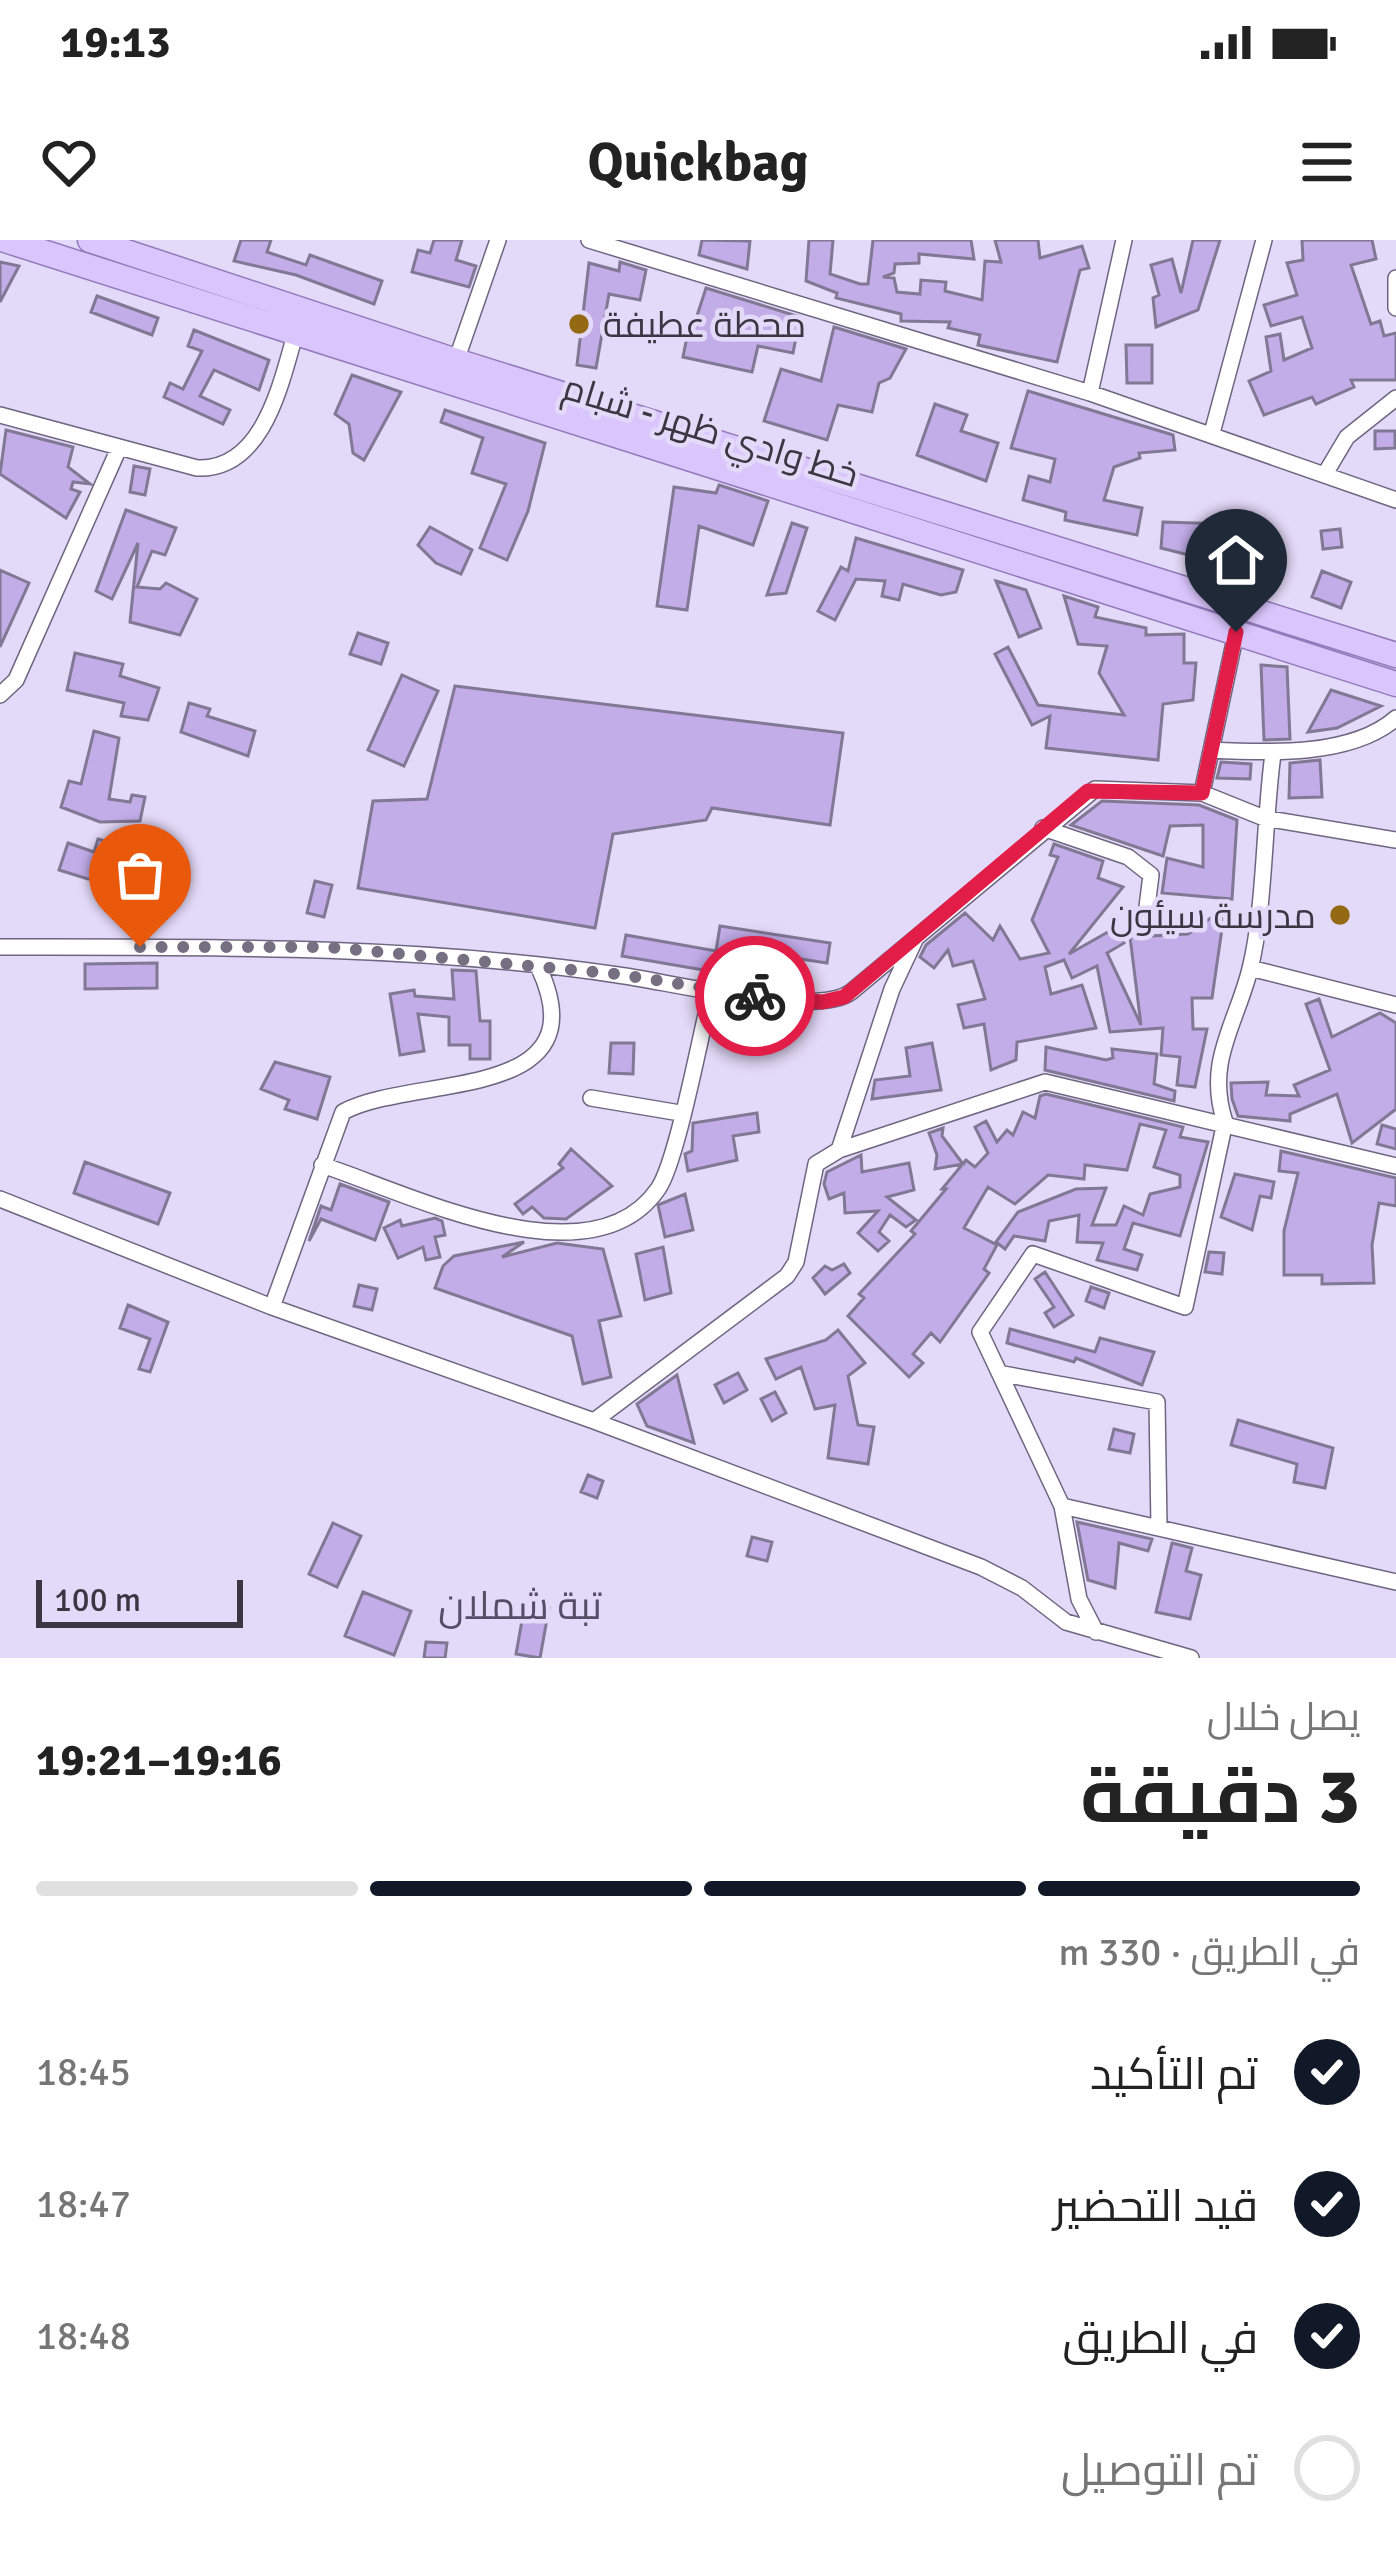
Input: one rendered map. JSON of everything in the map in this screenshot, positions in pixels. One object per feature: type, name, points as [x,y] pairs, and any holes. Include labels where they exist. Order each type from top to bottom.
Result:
[{"type":"main road","name":"خط وادي ظهر - شبام","points":[[5,240],[1396,684]]},
{"type":"main road","name":"خط وادي ظهر - شبام","points":[[90,240],[456,361],[1396,655]]},
{"type":"street","points":[[456,361],[498,240]]},
{"type":"street","points":[[590,240],[647,247],[1212,433],[1396,500]]},
{"type":"street","points":[[1090,393],[1124,240]]},
{"type":"street","points":[[1212,433],[1264,240]]},
{"type":"street","points":[[1396,278],[1396,308]]},
{"type":"street","points":[[0,416],[197,468],[231,461],[273,409],[295,335]]},
{"type":"street","points":[[1325,474],[1347,437],[1396,398]]},
{"type":"street","points":[[0,694],[16,680],[119,448]]},
{"type":"street","points":[[1202,793],[1236,632]]},
{"type":"street","points":[[1211,750],[1273,754],[1378,734],[1396,718]]},
{"type":"street","points":[[1096,1632],[1078,1599],[1062,1506],[1004,1374],[980,1332],[1033,1253],[1185,1307],[1225,1122],[1216,1095],[1219,1049],[1250,968],[1273,754]]},
{"type":"street","points":[[0,947],[326,947],[617,974],[711,993],[836,1000],[1095,789],[1202,793],[1264,818],[1396,840]]},
{"type":"street","points":[[1043,828],[1128,857],[1151,875],[1147,915]]},
{"type":"street","points":[[839,1150],[892,989],[919,931]]},
{"type":"street","points":[[272,1307],[339,1118],[349,1109],[482,1079],[538,1051],[548,1039],[556,1009],[539,968]]},
{"type":"street","points":[[1250,968],[1396,1005]]},
{"type":"street","points":[[322,1165],[519,1230],[562,1234],[609,1226],[641,1209],[662,1185],[711,993]]},
{"type":"street","points":[[594,1420],[788,1276],[796,1262],[816,1164],[839,1150],[1045,1082],[1396,1166]]},
{"type":"street","points":[[591,1098],[680,1114]]},
{"type":"street","points":[[0,1199],[272,1307],[594,1420],[981,1567],[1022,1588],[1066,1622],[1191,1658]]},
{"type":"street","points":[[1004,1374],[1157,1402],[1160,1526]]},
{"type":"street","points":[[1062,1506],[1396,1582]]},
{"type":"street","points":[[1136,1640],[1168,1658]]},
{"type":"building","points":[[241,240],[271,240],[267,252],[306,265],[310,255],[382,281],[374,304],[296,275],[234,261]]},
{"type":"building","points":[[434,240],[462,240],[456,260],[476,266],[469,287],[412,272],[418,250],[430,253]]},
{"type":"building","points":[[702,240],[750,241],[747,269],[699,255]]},
{"type":"building","points":[[809,240],[833,240],[830,274],[868,284],[873,240],[971,240],[974,259],[919,254],[919,263],[895,264],[894,273],[883,277],[894,278],[897,292],[920,294],[921,280],[946,282],[945,291],[982,300],[985,261],[1001,262],[995,240],[1038,240],[1040,258],[1082,246],[1089,268],[1080,270],[1057,362],[978,345],[980,335],[948,328],[950,322],[901,321],[901,314],[836,298],[837,293],[806,281]]},
{"type":"building","points":[[1193,240],[1220,240],[1198,310],[1156,327],[1153,298],[1159,295],[1151,265],[1172,259],[1181,293]]},
{"type":"building","points":[[1302,240],[1372,240],[1376,259],[1351,265],[1371,324],[1380,321],[1384,336],[1396,333],[1396,380],[1351,380],[1354,387],[1316,404],[1312,397],[1264,415],[1249,381],[1271,371],[1266,337],[1280,334],[1284,360],[1312,348],[1302,317],[1271,326],[1264,305],[1297,295],[1287,263],[1303,260]]},
{"type":"building","points":[[0,262],[19,266],[0,302]]},
{"type":"building","points":[[620,262],[646,270],[640,300],[609,294],[596,368],[577,365],[589,263],[619,271]]},
{"type":"building","points":[[706,288],[800,317],[793,353],[758,346],[752,372],[683,357],[690,321],[695,322]]},
{"type":"building","points":[[97,296],[158,318],[152,335],[91,312]]},
{"type":"building","points":[[834,327],[906,349],[890,378],[879,383],[872,412],[838,405],[827,440],[764,421],[781,369],[821,381]]},
{"type":"building","points":[[194,330],[269,360],[259,390],[214,370],[200,396],[230,410],[223,424],[164,397],[170,383],[183,389],[202,351],[188,346]]},
{"type":"building","points":[[1126,345],[1152,345],[1152,383],[1127,383]]},
{"type":"building","points":[[352,375],[401,392],[364,460],[353,453],[349,424],[335,414]]},
{"type":"building","points":[[1028,391],[1173,435],[1175,450],[1139,453],[1140,458],[1114,467],[1104,500],[1142,508],[1137,535],[1065,520],[1066,512],[1023,500],[1029,476],[1050,482],[1055,459],[1011,448]]},
{"type":"building","points":[[935,404],[967,415],[961,431],[998,443],[986,481],[917,455]]},
{"type":"building","points":[[445,410],[545,443],[528,511],[507,560],[480,548],[506,484],[472,473],[483,438],[441,422]]},
{"type":"building","points":[[6,430],[73,447],[68,467],[90,484],[73,482],[71,489],[80,492],[66,518],[0,474]]},
{"type":"building","points":[[1375,431],[1395,431],[1395,448],[1375,449]]},
{"type":"building","points":[[134,466],[150,469],[145,495],[130,492]]},
{"type":"building","points":[[719,485],[768,501],[753,545],[699,526],[687,610],[657,606],[674,487],[716,493]]},
{"type":"building","points":[[126,510],[176,528],[165,555],[152,551],[137,587],[160,589],[166,583],[197,599],[180,635],[130,622],[138,543],[112,599],[96,591]]},
{"type":"building","points":[[1163,522],[1226,524],[1226,534],[1253,532],[1255,567],[1201,567],[1201,558],[1161,548]]},
{"type":"building","points":[[792,523],[807,528],[786,593],[767,595]]},
{"type":"building","points":[[430,527],[472,550],[461,574],[436,563],[418,545]]},
{"type":"building","points":[[1340,529],[1342,547],[1323,549],[1321,531]]},
{"type":"building","points":[[856,538],[963,570],[956,592],[941,595],[903,584],[899,600],[882,596],[885,581],[856,579],[835,620],[818,611],[841,567],[848,571]]},
{"type":"building","points":[[0,570],[29,583],[0,647]]},
{"type":"building","points":[[1322,571],[1351,582],[1341,608],[1312,597]]},
{"type":"building","points":[[996,581],[1026,590],[1041,628],[1019,637]]},
{"type":"building","points":[[1064,596],[1098,607],[1095,617],[1146,628],[1146,635],[1184,634],[1184,663],[1196,663],[1193,700],[1163,704],[1158,760],[1046,748],[1050,716],[1032,725],[995,654],[1008,647],[1038,705],[1124,715],[1099,673],[1107,646],[1078,644]]},
{"type":"building","points":[[358,633],[388,643],[381,664],[350,654]]},
{"type":"building","points":[[75,653],[123,664],[120,676],[159,688],[148,720],[121,716],[124,703],[67,690]]},
{"type":"building","points":[[1261,665],[1287,667],[1290,739],[1264,740]]},
{"type":"building","points":[[402,675],[438,691],[404,766],[368,750]]},
{"type":"building","points":[[455,686],[843,733],[830,825],[712,808],[706,820],[613,834],[595,928],[358,888],[373,801],[427,799]]},
{"type":"building","points":[[1331,690],[1381,706],[1337,728],[1308,732]]},
{"type":"building","points":[[189,703],[210,709],[207,716],[255,731],[248,756],[181,732]]},
{"type":"building","points":[[94,731],[119,738],[109,799],[130,802],[132,795],[145,797],[140,821],[100,822],[61,807],[69,781],[81,784]]},
{"type":"building","points":[[1320,760],[1322,797],[1289,798],[1290,763]]},
{"type":"building","points":[[1221,762],[1251,764],[1250,779],[1217,778]]},
{"type":"building","points":[[1102,801],[1199,805],[1237,820],[1232,899],[1162,893],[1167,858],[1203,867],[1203,825],[1170,826],[1163,856],[1071,825]]},
{"type":"building","points":[[98,839],[124,847],[113,879],[88,879],[59,870],[68,843],[94,852]]},
{"type":"building","points":[[1054,844],[1103,861],[1098,878],[1123,887],[1069,954],[1115,928],[1124,943],[1107,953],[1141,1025],[1130,937],[1188,934],[1225,908],[1212,998],[1192,998],[1193,1029],[1207,1029],[1195,1087],[1177,1085],[1180,1057],[1161,1055],[1163,1028],[1110,1032],[1097,966],[1072,978],[1064,960],[1045,967],[1051,994],[1082,985],[1096,1028],[1017,1042],[1016,1060],[991,1070],[984,1024],[964,1028],[958,1005],[985,999],[973,961],[953,966],[948,950],[934,968],[920,957],[926,945],[965,913],[993,940],[1000,926],[1020,959],[1049,953],[1032,920],[1058,857],[1050,855]]},
{"type":"building","points":[[315,881],[332,885],[324,917],[307,913]]},
{"type":"building","points":[[720,926],[830,943],[827,963],[748,951],[744,977],[622,956],[626,935],[716,951]]},
{"type":"building","points":[[157,963],[157,988],[85,989],[85,964]]},
{"type":"building","points":[[452,970],[476,971],[480,1021],[490,1021],[490,1059],[470,1059],[470,1045],[449,1045],[449,1017],[418,1014],[424,1051],[400,1055],[390,994],[414,990],[415,996],[454,999]]},
{"type":"building","points":[[1319,999],[1332,1037],[1380,1013],[1396,1023],[1396,1109],[1352,1143],[1337,1094],[1290,1114],[1290,1121],[1238,1116],[1232,1099],[1231,1083],[1268,1082],[1266,1095],[1299,1096],[1294,1085],[1330,1070],[1306,1004]]},
{"type":"building","points":[[611,1043],[634,1043],[633,1074],[609,1073]]},
{"type":"building","points":[[932,1043],[941,1090],[872,1099],[875,1080],[910,1076],[906,1048]]},
{"type":"building","points":[[1046,1047],[1106,1060],[1113,1058],[1112,1049],[1157,1054],[1154,1084],[1175,1091],[1174,1101],[1045,1070]]},
{"type":"building","points":[[275,1062],[330,1077],[317,1119],[285,1109],[289,1100],[261,1089]]},
{"type":"building","points":[[1040,1096],[1183,1127],[1180,1137],[1208,1142],[1180,1236],[1133,1223],[1124,1249],[1142,1255],[1137,1270],[1097,1260],[1103,1243],[1077,1242],[1079,1215],[1049,1221],[1045,1241],[1014,1236],[1005,1249],[996,1242],[1018,1212],[1076,1189],[1106,1188],[1092,1225],[1116,1225],[1124,1206],[1143,1215],[1150,1194],[1180,1187],[1180,1175],[1154,1167],[1166,1130],[1140,1124],[1127,1170],[1085,1165],[1084,1179],[1048,1175],[1015,1204],[988,1187],[964,1228],[997,1245],[984,1269],[989,1273],[940,1342],[931,1333],[913,1354],[923,1363],[909,1377],[848,1316],[864,1298],[859,1294],[915,1234],[911,1231],[966,1160],[975,1167],[988,1153],[975,1127],[986,1121],[997,1142],[1007,1130],[1013,1135],[1023,1112],[1035,1118]]},
{"type":"building","points":[[757,1113],[759,1132],[733,1136],[737,1160],[688,1171],[685,1154],[692,1151],[693,1123]]},
{"type":"building","points":[[1382,1125],[1396,1129],[1396,1149],[1377,1144]]},
{"type":"building","points":[[943,1128],[942,1136],[963,1164],[935,1169],[937,1155],[929,1133]]},
{"type":"building","points":[[571,1149],[612,1186],[566,1219],[544,1218],[532,1207],[523,1214],[515,1204],[563,1168],[559,1164]]},
{"type":"building","points":[[1281,1151],[1396,1178],[1396,1206],[1379,1203],[1372,1245],[1374,1283],[1322,1284],[1322,1275],[1284,1275],[1284,1231],[1298,1173],[1279,1171]]},
{"type":"building","points":[[861,1155],[862,1172],[909,1163],[914,1190],[887,1197],[916,1220],[906,1227],[890,1215],[879,1232],[889,1241],[878,1251],[858,1233],[878,1211],[845,1213],[844,1193],[829,1199],[824,1184],[827,1172]]},
{"type":"building","points":[[85,1162],[170,1193],[158,1224],[74,1193]]},
{"type":"building","points":[[1235,1174],[1274,1182],[1271,1198],[1260,1196],[1252,1230],[1221,1217]]},
{"type":"building","points":[[340,1184],[389,1202],[375,1240],[321,1219],[309,1241],[321,1206],[331,1210]]},
{"type":"building","points":[[685,1194],[693,1230],[665,1237],[658,1205]]},
{"type":"building","points":[[435,1218],[442,1221],[445,1235],[435,1237],[440,1257],[426,1260],[423,1247],[398,1258],[384,1228],[400,1220],[402,1226]]},
{"type":"building","points":[[524,1242],[502,1257],[557,1243],[603,1249],[621,1316],[599,1321],[611,1377],[583,1384],[572,1336],[435,1288],[443,1266],[454,1256]]},
{"type":"building","points":[[663,1247],[671,1293],[645,1300],[636,1254]]},
{"type":"building","points":[[1209,1252],[1224,1253],[1222,1274],[1205,1272]]},
{"type":"building","points":[[844,1264],[850,1273],[825,1294],[813,1278],[825,1266],[832,1270]]},
{"type":"building","points":[[1045,1272],[1073,1315],[1054,1327],[1045,1313],[1054,1307],[1035,1279]]},
{"type":"building","points":[[359,1285],[377,1289],[372,1310],[354,1306]]},
{"type":"building","points":[[1091,1287],[1109,1293],[1104,1308],[1086,1301]]},
{"type":"building","points":[[128,1305],[168,1322],[150,1372],[139,1369],[150,1339],[120,1328]]},
{"type":"building","points":[[1010,1329],[1095,1352],[1100,1338],[1154,1352],[1142,1385],[1076,1358],[1074,1362],[1007,1343]]},
{"type":"building","points":[[838,1330],[865,1363],[848,1376],[858,1425],[874,1427],[868,1464],[828,1458],[835,1405],[815,1409],[801,1367],[776,1379],[766,1359],[826,1340]]},
{"type":"building","points":[[738,1373],[747,1390],[724,1403],[715,1385]]},
{"type":"building","points":[[677,1375],[694,1443],[647,1426],[637,1404]]},
{"type":"building","points":[[775,1392],[786,1413],[772,1421],[761,1399]]},
{"type":"building","points":[[1238,1420],[1333,1448],[1325,1488],[1294,1482],[1297,1464],[1231,1445]]},
{"type":"building","points":[[1114,1429],[1134,1434],[1130,1453],[1109,1449]]},
{"type":"building","points":[[588,1475],[603,1481],[597,1498],[581,1492]]},
{"type":"building","points":[[1077,1522],[1152,1539],[1148,1551],[1119,1543],[1115,1588],[1088,1580]]},
{"type":"building","points":[[333,1523],[361,1536],[337,1587],[309,1574]]},
{"type":"building","points":[[752,1537],[772,1542],[767,1561],[747,1556]]},
{"type":"building","points":[[1172,1543],[1192,1548],[1186,1571],[1201,1575],[1190,1619],[1156,1612]]},
{"type":"building","points":[[363,1592],[411,1611],[394,1655],[345,1636]]},
{"type":"building","points":[[525,1604],[549,1608],[540,1658],[516,1654]]},
{"type":"building","points":[[426,1642],[447,1643],[445,1658],[424,1658]]},
{"type":"way so far","points":[[140,947],[326,947],[617,974],[711,993],[755,996]]},
{"type":"place","name":"محطة عطيفة","points":[[579,324]]},
{"type":"place","name":"مدرسة سيئون","points":[[1340,915]]},
{"type":"district","name":"تبة شملان","points":[[520,1605]]},
{"type":"route","points":[[755,996],[822,1002],[844,997],[1088,791],[1202,793],[1236,632]]}]
